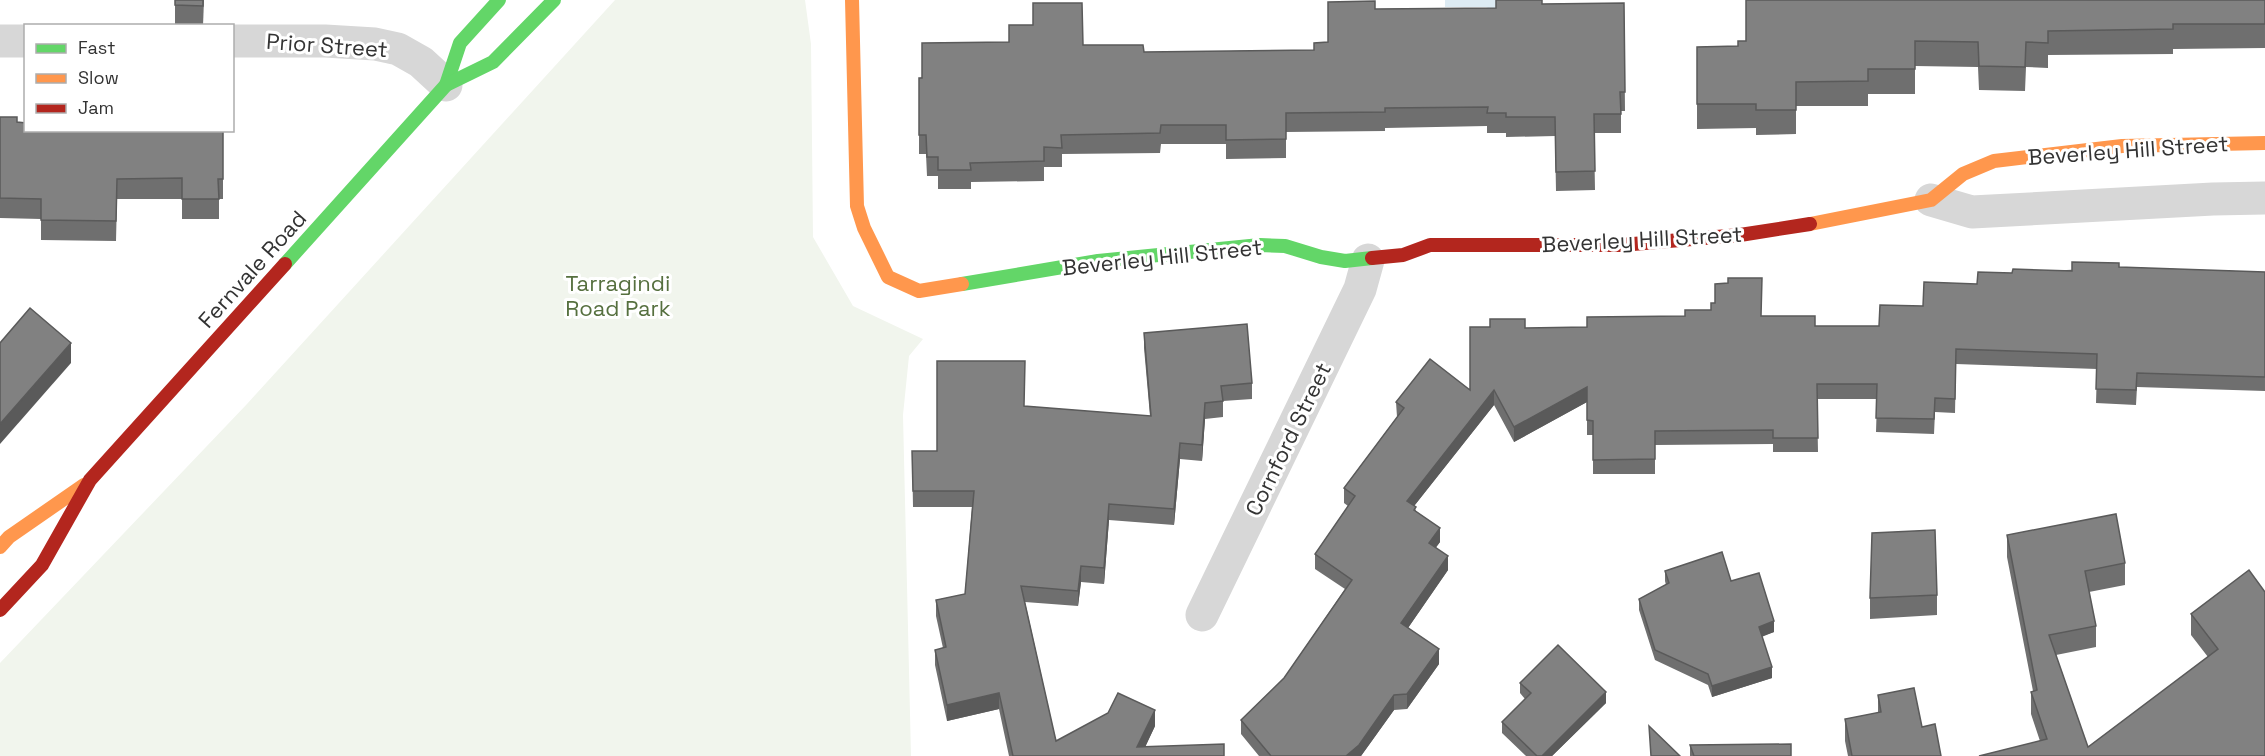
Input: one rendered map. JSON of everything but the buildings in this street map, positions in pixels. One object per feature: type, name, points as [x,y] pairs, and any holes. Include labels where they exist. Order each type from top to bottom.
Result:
[{"type":"street","name":"Fernvale Road","points":[[446,85],[460,43],[499,0]]},
{"type":"street","name":"Fernvale Road","points":[[0,610],[42,565],[90,480],[446,85],[493,62],[554,0]]},
{"type":"street","name":"Beverley Hill Street","points":[[852,0],[857,206],[864,228],[888,277],[918,291],[1098,261],[1260,245],[1285,246],[1321,257],[1345,261],[1403,255],[1430,245],[1621,245],[1740,235],[1826,222],[1931,200],[1963,174],[1995,161],[2122,146],[2265,143]]},
{"type":"street","points":[[0,40],[24,40]]},
{"type":"street","name":"Prior Street","points":[[234,41],[325,41],[375,44],[398,49],[421,62],[446,85]]},
{"type":"street","name":"Beverley Hill Street","points":[[1931,200],[1972,212],[2265,198]]},
{"type":"street","name":"Cornford Street","points":[[1202,615],[1360,289],[1368,260]]},
{"type":"street","name":"Fernvale Road","points":[[0,547],[9,537],[90,480]]},
{"type":"green space","name":"Tarragindi Road Park","points":[[615,0],[805,0],[811,44],[813,237],[853,306],[923,339],[909,356],[903,415],[911,756],[0,756],[0,663],[247,404]]},
{"type":"shaded area","points":[[1445,0],[1503,0],[1503,15],[1486,7],[1445,7]]},
{"type":"traffic: fast","points":[[446,85],[460,43],[499,0]]},
{"type":"traffic: fast","points":[[285,264],[446,85],[493,62],[554,0]]},
{"type":"traffic: fast","points":[[962,284],[1098,261],[1260,245],[1285,246],[1321,257],[1345,261],[1372,258]]},
{"type":"traffic: slow","points":[[852,0],[857,206],[864,228],[888,277],[919,291],[962,284]]},
{"type":"traffic: slow","points":[[1810,224],[1931,200],[1963,174],[1994,161],[2122,146],[2265,143]]},
{"type":"traffic: slow","points":[[0,547],[9,537],[84,485]]},
{"type":"traffic: jam","points":[[1372,258],[1403,255],[1430,245],[1621,245],[1740,235],[1810,224]]},
{"type":"traffic: jam","points":[[0,610],[42,565],[90,480],[285,264]]}]
